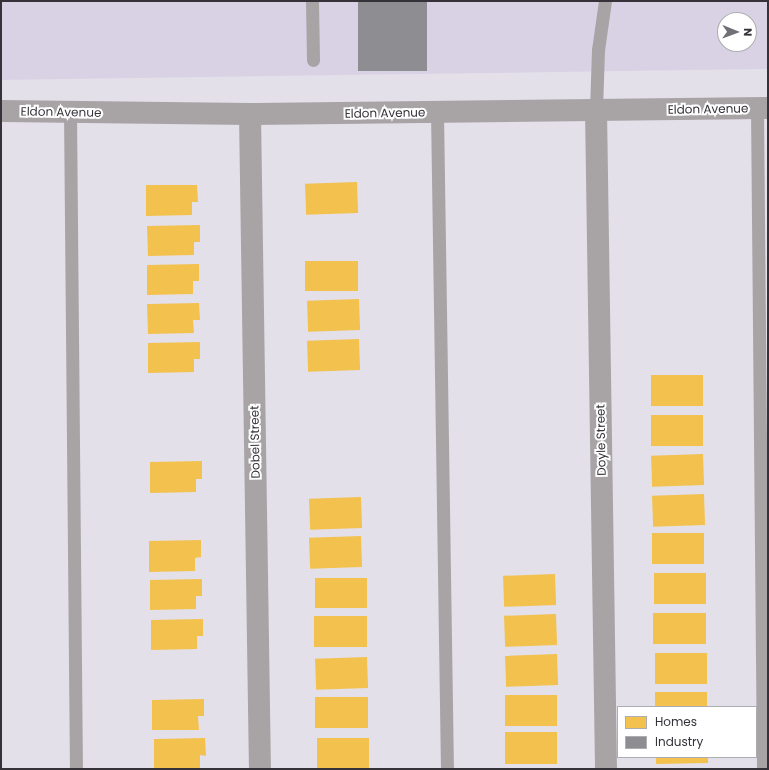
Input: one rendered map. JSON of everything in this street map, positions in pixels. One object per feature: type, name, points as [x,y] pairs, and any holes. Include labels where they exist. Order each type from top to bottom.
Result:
[{"type":"street","name":"Eldon Avenue","points":[[1,111],[250,114],[762,108]]},
{"type":"street","name":"Doyle Street","points":[[596,110],[606,769]]},
{"type":"street","name":"Dobel Street","points":[[250,114],[260,769]]},
{"type":"lane","points":[[312,1],[313,60]]},
{"type":"lane","points":[[596,110],[598,50],[605,1]]},
{"type":"lane","points":[[762,108],[763,769]]},
{"type":"lane","points":[[70,112],[76,769]]},
{"type":"lane","points":[[437,112],[447,769]]},
{"type":"shaded area","points":[[1,1],[768,1],[768,69],[1,80]]},
{"type":"building: Homes","points":[[357,182],[358,213],[306,215],[305,184]]},
{"type":"building: Homes","points":[[146,185],[197,185],[198,202],[192,202],[192,215],[146,216]]},
{"type":"building: Homes","points":[[200,225],[200,242],[194,242],[194,255],[148,256],[147,226]]},
{"type":"building: Homes","points":[[305,261],[358,261],[358,291],[305,291]]},
{"type":"building: Homes","points":[[199,264],[199,281],[193,281],[193,294],[147,295],[147,265]]},
{"type":"building: Homes","points":[[359,299],[360,330],[308,332],[307,301]]},
{"type":"building: Homes","points":[[199,303],[200,320],[193,320],[194,333],[148,334],[147,304]]},
{"type":"building: Homes","points":[[359,339],[360,370],[308,372],[307,341]]},
{"type":"building: Homes","points":[[200,342],[200,359],[194,359],[194,372],[148,373],[148,343]]},
{"type":"building: Homes","points":[[651,375],[703,375],[703,406],[651,406]]},
{"type":"building: Homes","points":[[651,415],[703,415],[703,446],[651,446]]},
{"type":"building: Homes","points":[[703,454],[704,485],[652,487],[651,456]]},
{"type":"building: Homes","points":[[202,461],[202,479],[196,479],[196,492],[150,493],[150,462]]},
{"type":"building: Homes","points":[[704,494],[705,525],[653,527],[652,496]]},
{"type":"building: Homes","points":[[361,497],[362,528],[310,530],[309,499]]},
{"type":"building: Homes","points":[[652,533],[704,533],[704,564],[652,564]]},
{"type":"building: Homes","points":[[361,536],[362,567],[310,569],[309,538]]},
{"type":"building: Homes","points":[[201,540],[201,557],[195,558],[195,571],[149,572],[149,541]]},
{"type":"building: Homes","points":[[654,573],[706,573],[706,604],[654,604]]},
{"type":"building: Homes","points":[[555,574],[556,605],[504,607],[503,576]]},
{"type":"building: Homes","points":[[315,578],[367,578],[367,608],[315,608]]},
{"type":"building: Homes","points":[[202,579],[202,596],[196,596],[196,609],[150,610],[150,580]]},
{"type":"building: Homes","points":[[653,613],[706,613],[706,644],[653,644]]},
{"type":"building: Homes","points":[[556,614],[557,645],[505,647],[504,616]]},
{"type":"building: Homes","points":[[314,616],[367,616],[367,647],[314,647]]},
{"type":"building: Homes","points":[[203,619],[203,636],[197,636],[197,649],[151,650],[151,620]]},
{"type":"building: Homes","points":[[655,653],[707,653],[707,684],[655,684]]},
{"type":"building: Homes","points":[[557,654],[558,685],[506,687],[505,656]]},
{"type":"building: Homes","points":[[367,657],[368,688],[316,690],[315,659]]},
{"type":"building: Homes","points":[[655,692],[707,692],[707,706],[655,706]]},
{"type":"building: Homes","points":[[505,695],[557,695],[557,726],[505,726]]},
{"type":"building: Homes","points":[[315,697],[368,697],[368,728],[315,728]]},
{"type":"building: Homes","points":[[204,699],[204,716],[198,716],[199,730],[152,730],[152,700]]},
{"type":"building: Homes","points":[[505,732],[557,732],[557,764],[505,764]]},
{"type":"building: Homes","points":[[205,738],[206,756],[200,755],[200,769],[154,769],[154,739]]},
{"type":"building: Homes","points":[[317,738],[369,738],[369,769],[317,769]]},
{"type":"building: Homes","points":[[656,758],[708,758],[708,763],[656,764]]},
{"type":"building: Industry","points":[[358,1],[427,1],[427,71],[358,71]]}]
